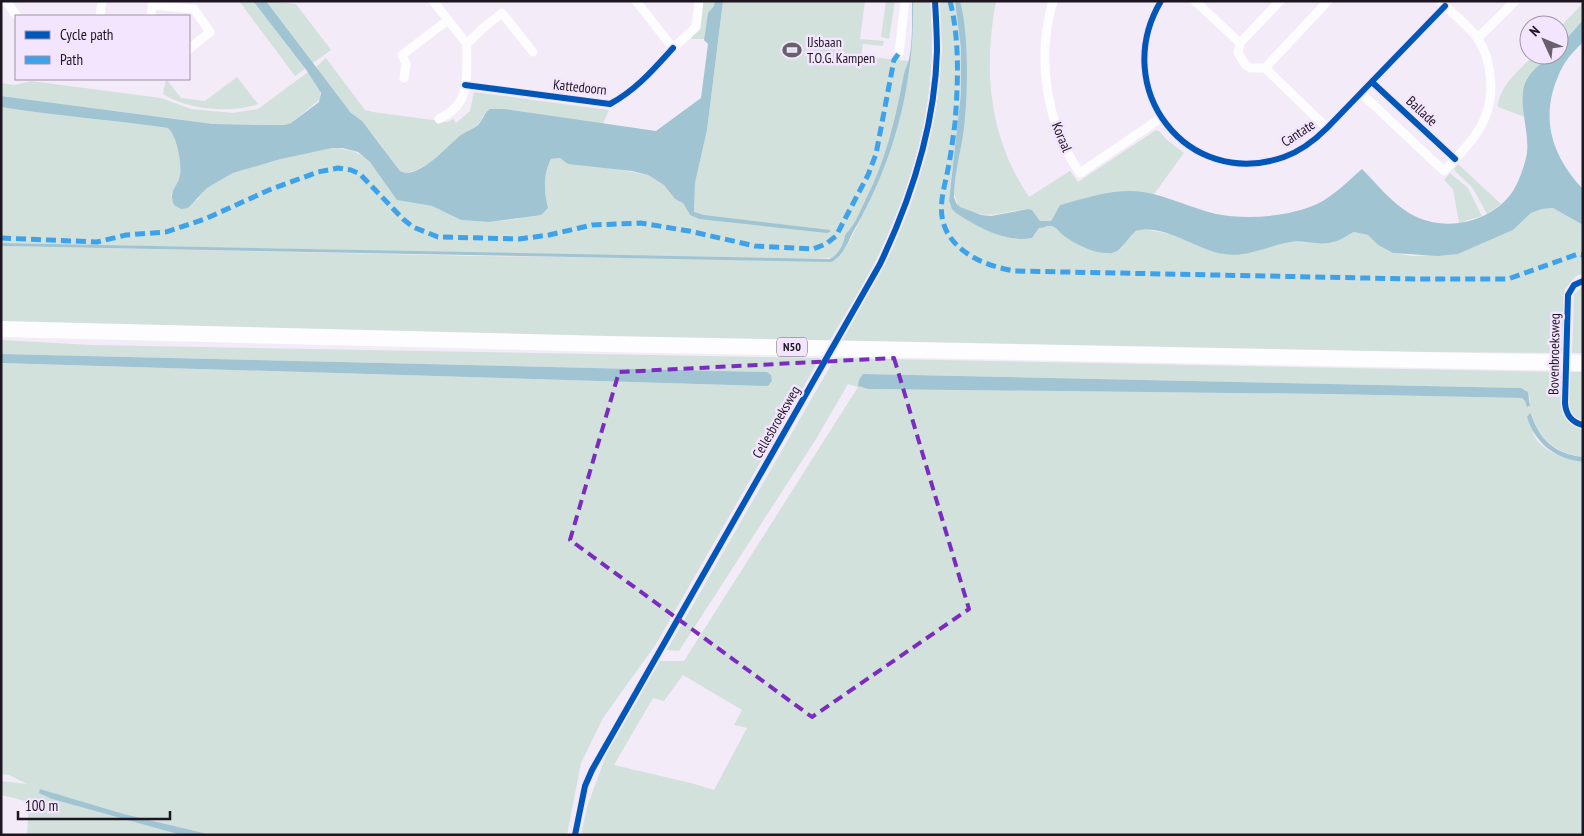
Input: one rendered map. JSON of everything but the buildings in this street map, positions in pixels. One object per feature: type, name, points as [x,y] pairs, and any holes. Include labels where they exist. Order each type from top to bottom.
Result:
[{"type":"highway","name":"N50","points":[[1,329],[577,343],[1583,363]]},
{"type":"highway","name":"N50","points":[[1,335],[616,350],[1583,369]]},
{"type":"street","points":[[6,1],[16,15]]},
{"type":"street","points":[[99,15],[102,1]]},
{"type":"street","points":[[434,1],[467,44],[465,85],[462,98],[457,106],[439,119]]},
{"type":"street","points":[[636,1],[673,48]]},
{"type":"street","name":"Kattedoorn","points":[[465,85],[610,104],[638,86],[673,48],[696,28],[699,1]]},
{"type":"street","points":[[898,53],[905,1]]},
{"type":"street","name":"Cellesbroeksweg","points":[[575,835],[586,786],[596,762],[892,240],[903,214],[924,150],[934,94],[937,51],[935,1]]},
{"type":"street","name":"Koraal","points":[[1053,1],[1046,39],[1045,72],[1047,89],[1060,137],[1080,173],[1161,118]]},
{"type":"street","name":"Cantate","points":[[1161,1],[1147,33],[1143,56],[1148,90],[1161,118],[1177,136],[1196,150],[1220,160],[1240,163],[1260,163],[1285,157],[1308,145],[1328,128],[1443,4]]},
{"type":"street","points":[[1195,1],[1240,43]]},
{"type":"street","points":[[1280,1],[1240,43],[1238,52],[1245,64],[1250,68],[1265,68],[1328,128]]},
{"type":"street","points":[[1265,68],[1328,1]]},
{"type":"street","points":[[1478,38],[1515,1]]},
{"type":"street","name":"Ballade","points":[[1361,93],[1444,171],[1476,136],[1488,112],[1492,92],[1488,61],[1478,38],[1443,4]]},
{"type":"street","points":[[151,15],[152,5],[194,9],[210,32],[190,47]]},
{"type":"street","points":[[467,44],[502,13],[533,52]]},
{"type":"street","points":[[404,78],[406,64],[402,55],[448,20]]},
{"type":"highlighted area","points":[[894,358],[969,609],[812,717],[570,540],[619,372]]},
{"type":"shaded area","points":[[239,1],[253,1],[305,69],[295,76]]},
{"type":"shaded area","points":[[266,1],[296,4],[331,50],[313,63]]},
{"type":"shaded area","points":[[699,1],[715,1],[708,14],[704,39],[691,39]]},
{"type":"shaded area","points":[[723,1],[865,1],[860,39],[884,41],[883,46],[863,44],[861,56],[909,61],[878,174],[862,210],[845,235],[841,247],[833,258],[789,259],[1,243],[1,107],[168,128],[176,143],[180,164],[178,182],[171,194],[174,205],[197,200],[207,188],[233,173],[292,156],[332,148],[345,149],[364,157],[379,172],[398,200],[432,206],[461,220],[489,222],[516,219],[548,208],[545,177],[551,159],[560,158],[648,175],[664,185],[675,199],[683,203],[690,215],[704,215],[694,213],[695,183],[707,130]]},
{"type":"shaded area","points":[[886,1],[895,1],[889,39],[881,37]]},
{"type":"shaded area","points":[[913,1],[930,1],[932,32],[929,93],[917,152],[898,211],[880,252],[829,342],[1,327],[1,246],[834,261],[847,246],[875,189],[894,137],[901,111],[910,58]]},
{"type":"shaded area","points":[[938,1],[955,1],[961,49],[961,93],[949,201],[956,212],[998,235],[1006,237],[1032,238],[1039,228],[1055,227],[1077,244],[1105,254],[1122,248],[1132,234],[1139,230],[1148,230],[1175,235],[1223,254],[1292,242],[1335,242],[1354,232],[1368,235],[1378,245],[1393,253],[1412,256],[1458,254],[1513,230],[1531,213],[1553,208],[1583,225],[1583,273],[1576,276],[1565,289],[1563,353],[1142,350],[840,345],[892,250],[910,207],[927,153],[937,103]]},
{"type":"shaded area","points":[[960,1],[996,1],[990,53],[993,103],[1005,151],[1029,197],[1070,171],[1078,182],[1156,130],[1184,153],[1154,194],[1125,191],[1060,205],[1051,221],[1040,221],[1032,210],[1028,209],[985,215],[968,211],[958,206],[954,193],[965,40]]},
{"type":"shaded area","points":[[1583,3],[1583,20],[1569,36],[1569,18]]},
{"type":"shaded area","points":[[326,58],[365,110],[373,112],[448,122],[453,119],[456,123],[470,111],[474,92],[609,110],[603,124],[505,109],[483,116],[476,126],[463,134],[432,161],[415,171],[407,173],[400,171],[373,135],[351,113],[316,67]]},
{"type":"shaded area","points":[[1524,65],[1541,65],[1527,78],[1525,117],[1498,107],[1502,92]]},
{"type":"shaded area","points":[[308,72],[320,91],[320,99],[291,123],[285,125],[214,124],[1,96],[1,83],[15,85],[31,81],[161,98],[191,109],[233,113],[258,109]]},
{"type":"shaded area","points":[[237,77],[258,104],[233,109],[196,107],[163,94],[166,80],[181,98],[205,101]]},
{"type":"shaded area","points":[[1458,164],[1501,204],[1487,214],[1472,187],[1454,169]]},
{"type":"shaded area","points":[[1450,173],[1468,188],[1482,216],[1459,223],[1453,189],[1444,180]]},
{"type":"shaded area","points":[[1583,286],[1583,353],[1572,353],[1574,294]]},
{"type":"shaded area","points":[[1,340],[92,345],[820,358],[656,644],[603,718],[581,763],[567,835],[212,835],[124,814],[40,789],[52,799],[181,835],[27,835],[29,802],[1,795],[1,781],[27,784],[9,775],[1,774],[1,363],[768,386],[772,381],[767,372],[1,354]]},
{"type":"shaded area","points":[[835,358],[1562,372],[1562,397],[1565,413],[1575,425],[1583,428],[1583,457],[1565,453],[1551,444],[1539,432],[1532,415],[1533,432],[1541,444],[1561,456],[1583,462],[1583,835],[581,835],[587,807],[606,755],[660,661],[684,661],[858,387],[848,384],[816,439],[679,651],[667,650]],"holes":[[[863,374],[1521,388],[1526,390],[1530,403],[1529,408],[1522,398],[868,389],[859,386]],[[683,675],[742,710],[734,725],[747,728],[714,790],[614,765],[653,698],[664,701]]]},
{"type":"shaded area","points":[[1570,372],[1583,372],[1583,421],[1574,417],[1570,410],[1568,393],[1570,392]]},
{"type":"water","points":[[253,1],[266,1],[351,113],[362,121],[400,171],[407,173],[424,167],[461,135],[478,125],[490,109],[505,109],[656,131],[701,98],[708,44],[704,40],[708,13],[714,6],[715,1],[723,1],[707,130],[695,183],[694,212],[704,215],[830,230],[830,232],[699,219],[690,215],[683,203],[675,199],[664,185],[648,175],[632,171],[568,164],[560,158],[551,159],[548,165],[545,183],[548,208],[541,215],[489,222],[461,220],[432,206],[397,200],[370,162],[358,152],[343,148],[332,148],[281,159],[233,173],[207,188],[188,208],[181,209],[174,205],[172,200],[172,192],[179,180],[180,164],[174,137],[168,128],[1,107],[1,96],[213,124],[285,125],[291,123],[319,102],[321,93],[307,71]]},
{"type":"water","points":[[912,1],[913,32],[906,92],[891,150],[880,178],[847,245],[838,257],[831,262],[1,246],[1,243],[830,259],[840,249],[845,235],[857,218],[885,153],[894,122],[904,74],[909,61]]},
{"type":"water","points":[[955,1],[960,1],[963,14],[967,64],[964,128],[956,171],[954,197],[960,207],[981,215],[991,216],[1028,209],[1032,210],[1040,221],[1051,221],[1060,205],[1101,194],[1133,191],[1152,194],[1216,214],[1241,217],[1267,216],[1293,212],[1317,204],[1341,188],[1362,169],[1384,192],[1409,213],[1436,223],[1464,222],[1490,212],[1501,204],[1514,190],[1526,158],[1527,139],[1523,97],[1527,79],[1540,65],[1564,65],[1551,99],[1551,130],[1555,146],[1562,160],[1571,175],[1583,189],[1583,225],[1553,208],[1542,209],[1531,213],[1513,230],[1458,254],[1438,256],[1393,253],[1378,245],[1368,235],[1354,232],[1328,243],[1291,242],[1250,253],[1233,255],[1213,252],[1169,234],[1147,230],[1136,231],[1122,247],[1111,253],[1097,252],[1089,249],[1074,242],[1052,226],[1039,228],[1032,238],[1022,239],[1002,236],[973,224],[956,213],[949,201],[961,93],[961,49]]},
{"type":"water","points":[[1583,20],[1583,42],[1569,57],[1569,36]]},
{"type":"water","points":[[1,354],[767,372],[771,375],[772,381],[768,386],[1,363]]},
{"type":"water","points":[[863,374],[1521,388],[1528,392],[1530,406],[1527,407],[1522,398],[868,389],[858,386]]},
{"type":"water","points":[[1530,413],[1541,434],[1550,445],[1562,452],[1583,457],[1583,462],[1555,453],[1541,442],[1535,435],[1527,417]]},
{"type":"water","points":[[40,789],[124,814],[212,835],[181,835],[52,799],[39,793]]},
{"type":"marked path","points":[[950,1],[957,46],[957,93],[953,140],[941,208],[947,232],[960,248],[976,259],[996,267],[1015,271],[1414,279],[1508,279],[1578,254],[1583,255]]},
{"type":"marked path","points":[[1,238],[97,242],[126,235],[166,232],[205,219],[269,190],[318,172],[338,168],[360,174],[403,219],[413,227],[438,237],[519,239],[549,235],[592,225],[641,223],[689,231],[755,246],[813,249],[826,244],[836,236],[868,175],[876,154],[894,60],[899,53]]},
{"type":"cycle path","points":[[575,835],[585,786],[592,770],[880,264],[892,239],[912,187],[927,134],[932,106],[937,51],[935,1]]},
{"type":"cycle path","points":[[1161,1],[1147,34],[1145,67],[1151,98],[1167,124],[1189,146],[1217,159],[1249,164],[1284,157],[1313,141],[1445,6]]},
{"type":"cycle path","points":[[465,85],[610,104],[636,86],[673,48]]},
{"type":"cycle path","points":[[1372,82],[1455,159]]},
{"type":"cycle path","name":"Bovenbroeksweg","points":[[1583,281],[1574,285],[1568,295],[1565,403],[1570,417],[1575,422],[1583,425]]},
{"type":"place","name":"IJsbaan T.O.G. Kampen","points":[[792,50]]}]
